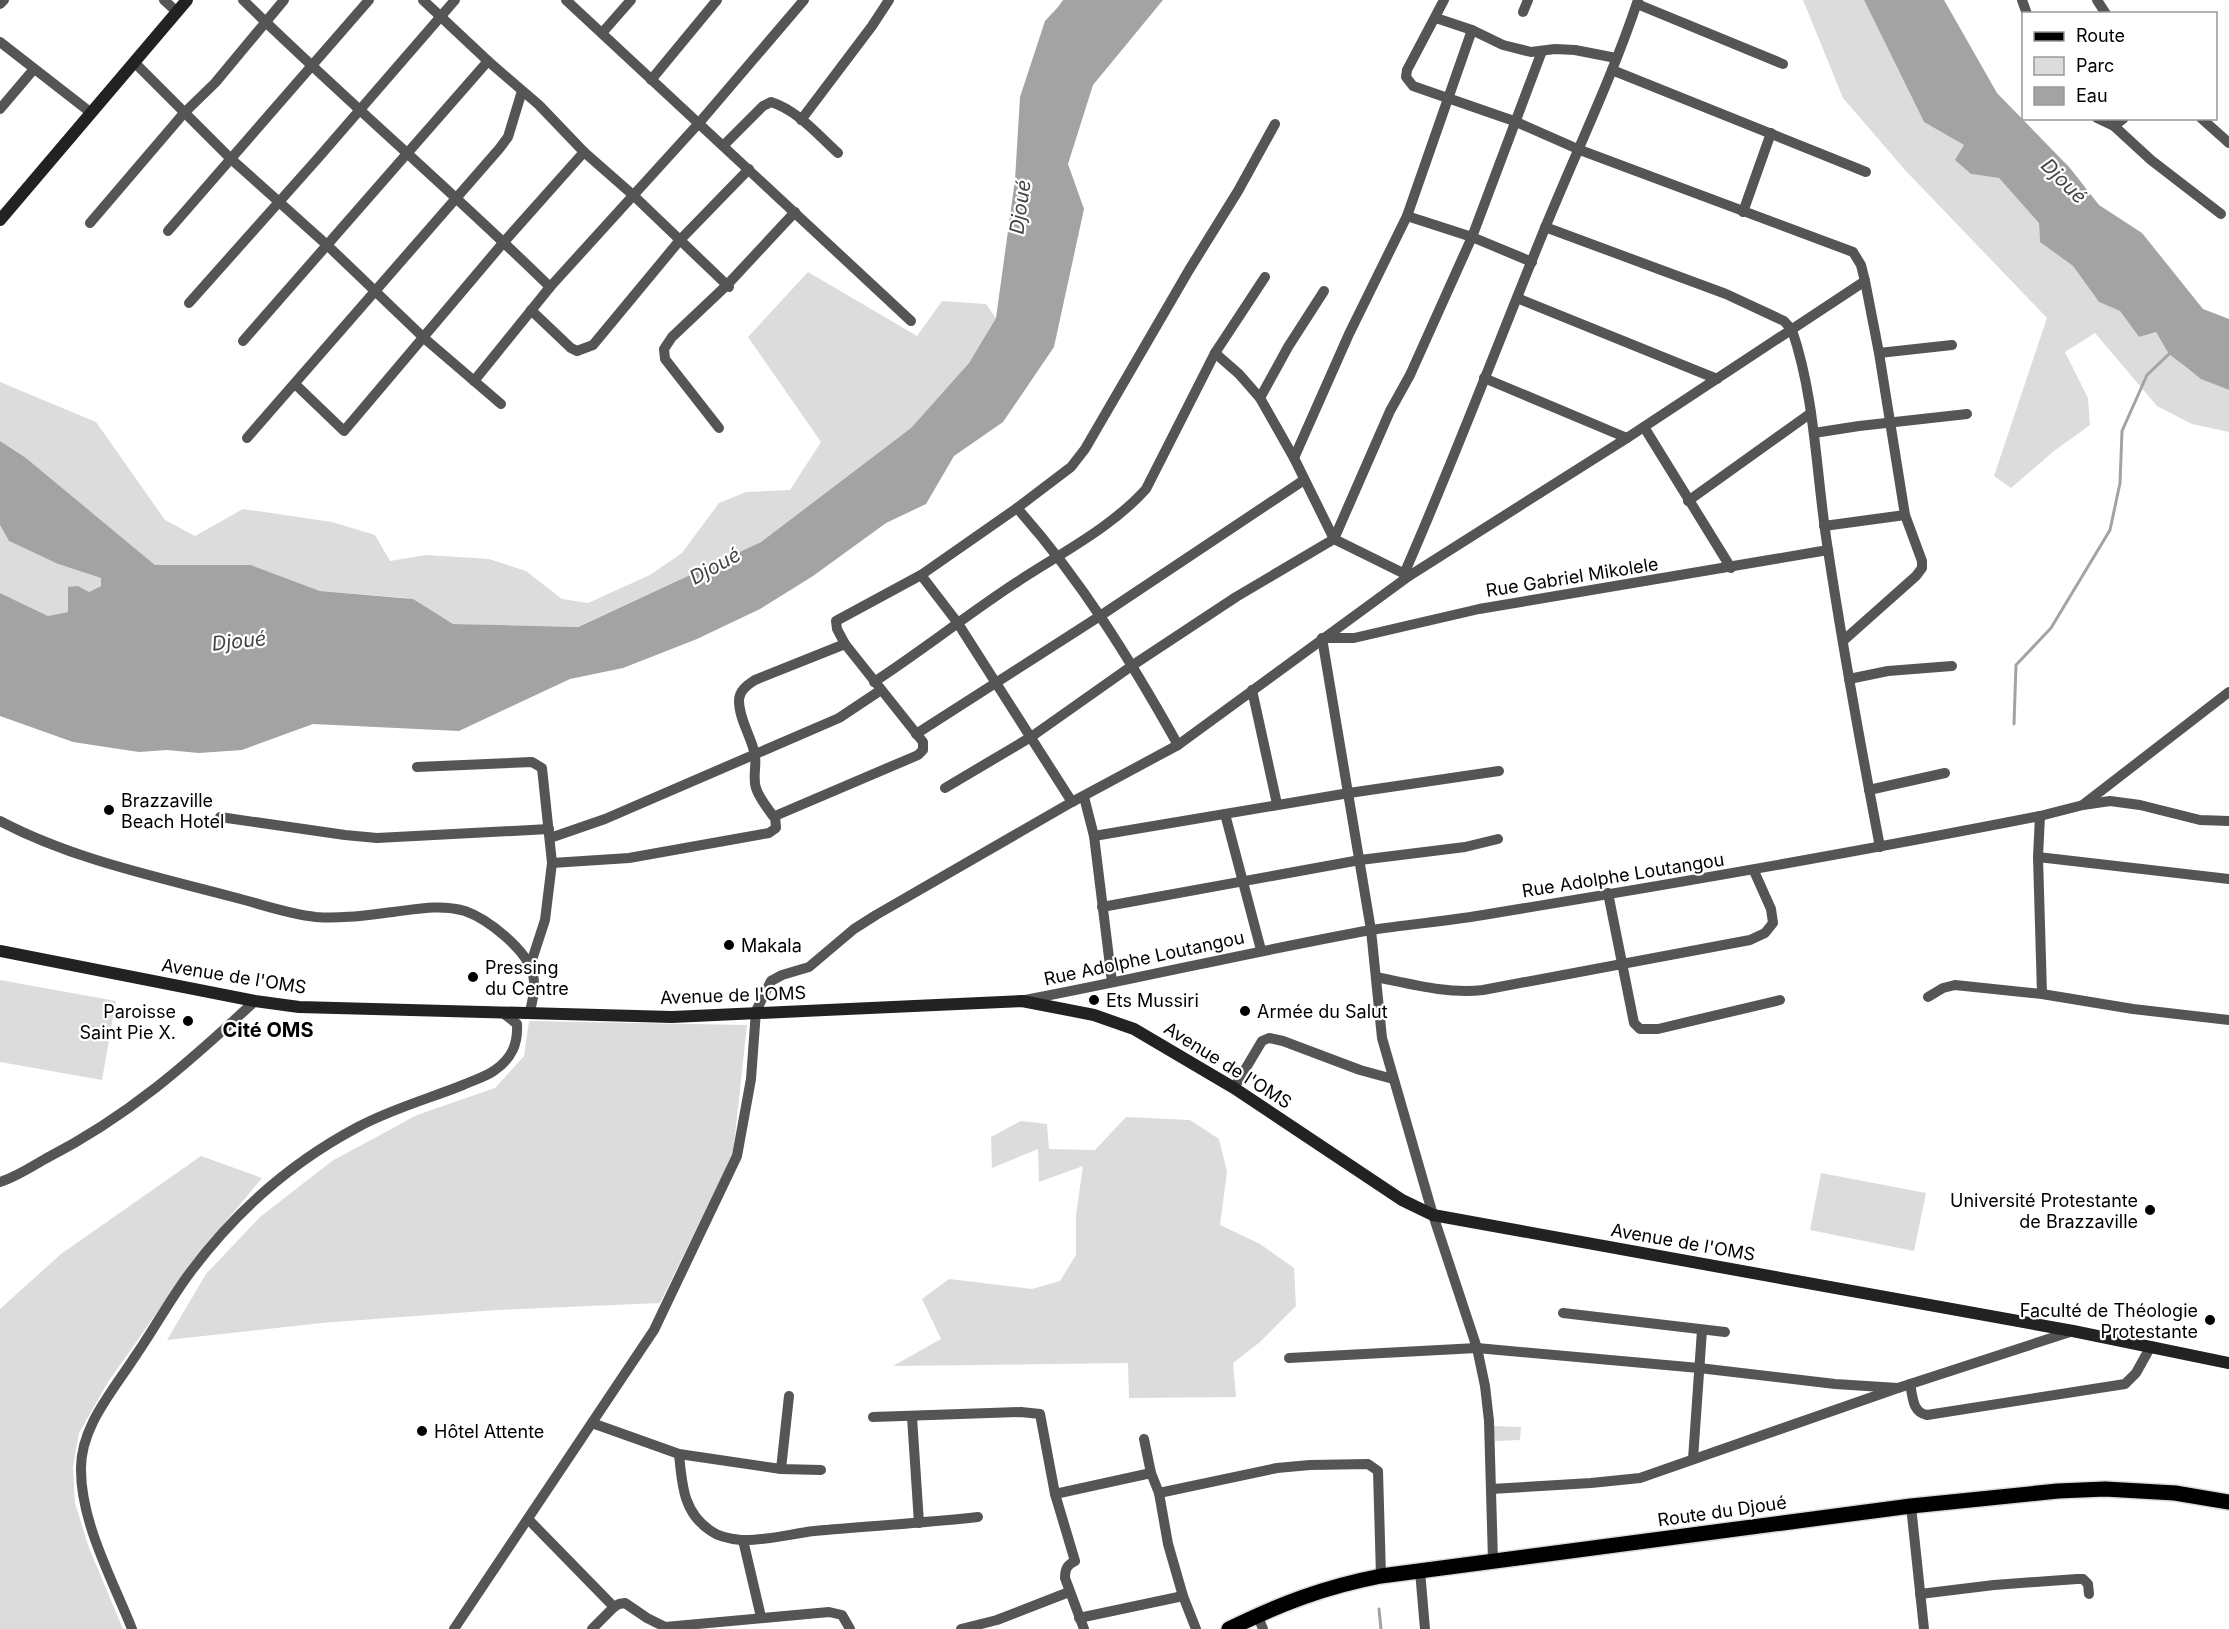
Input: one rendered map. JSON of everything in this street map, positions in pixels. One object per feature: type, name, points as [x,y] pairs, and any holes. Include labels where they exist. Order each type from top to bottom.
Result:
[{"type":"main road","name":"Route du Djoué","points":[[1229,1629],[1260,1622],[1316,1591],[1381,1576],[1911,1506],[2058,1491],[2105,1489],[2175,1493],[2229,1502]]},
{"type":"street","points":[[0,4],[4,0]]},
{"type":"street","points":[[164,0],[176,11]]},
{"type":"street","points":[[0,220],[187,0]]},
{"type":"street","points":[[243,0],[359,111],[550,287]]},
{"type":"street","points":[[90,223],[184,113],[215,83],[284,0]]},
{"type":"street","points":[[168,231],[369,0]]},
{"type":"street","points":[[423,0],[539,105],[584,152],[633,195],[728,286]]},
{"type":"street","points":[[189,303],[454,0]]},
{"type":"street","points":[[566,0],[911,321]]},
{"type":"street","points":[[602,33],[631,0]]},
{"type":"street","points":[[651,80],[717,0]]},
{"type":"street","points":[[474,381],[550,287],[699,123],[804,0]]},
{"type":"street","points":[[801,120],[889,0]]},
{"type":"street","points":[[1444,0],[1412,58],[1406,77],[1413,86],[1448,96],[1743,213],[1852,252],[1861,265],[1879,353],[1905,515],[1922,561],[1922,568],[1916,576],[1844,640]]},
{"type":"street","points":[[1523,12],[1528,0]]},
{"type":"street","points":[[1406,575],[1638,2],[1784,64]]},
{"type":"street","points":[[1436,18],[1520,50],[1531,52],[1555,49],[1575,50],[1616,58]]},
{"type":"street","points":[[1294,458],[1349,334],[1407,216],[1472,30]]},
{"type":"street","points":[[0,42],[90,112]]},
{"type":"street","points":[[945,788],[1031,737],[1133,665],[1236,597],[1334,539],[1385,420],[1410,375],[1472,237],[1542,51]]},
{"type":"street","points":[[243,341],[488,61]]},
{"type":"street","points":[[134,62],[230,158],[280,201],[423,338],[501,404]]},
{"type":"street","points":[[0,109],[34,69]]},
{"type":"street","points":[[1612,70],[1866,172]]},
{"type":"street","points":[[247,438],[508,137],[522,92]]},
{"type":"street","points":[[724,146],[763,106],[771,102],[779,104],[801,120],[838,153]]},
{"type":"street","points":[[2101,120],[2114,126],[2151,160],[2221,214]]},
{"type":"street","points":[[2114,126],[2122,120]]},
{"type":"street","points":[[2203,120],[2229,143]]},
{"type":"street","points":[[775,816],[918,755],[923,750],[916,734],[845,644],[837,629],[836,621],[921,575],[1071,467],[1085,449],[1189,270],[1238,192],[1275,124]]},
{"type":"street","points":[[1743,213],[1771,133]]},
{"type":"street","points":[[295,384],[344,431],[503,243],[584,152]]},
{"type":"street","points":[[531,310],[571,348],[577,351],[593,345],[680,240],[749,169]]},
{"type":"street","points":[[719,428],[663,354],[664,349],[672,338],[728,286],[795,212]]},
{"type":"street","points":[[1407,216],[1472,237],[1532,262]]},
{"type":"street","points":[[1545,227],[1726,294],[1784,321],[1792,330],[1811,413],[1824,526],[1880,847]]},
{"type":"street","points":[[220,817],[377,838],[549,833],[605,819],[839,718],[957,622],[1130,507],[1146,489],[1215,353],[1265,278]]},
{"type":"street","points":[[454,1629],[654,1330],[737,1156],[751,1080],[756,1011],[771,981],[782,975],[809,967],[854,929],[876,915],[1071,802],[1178,745],[1406,575],[1627,438],[1865,281]]},
{"type":"street","points":[[1260,398],[1288,347],[1324,291]]},
{"type":"street","points":[[1517,298],[1717,379]]},
{"type":"street","points":[[1879,353],[1953,345]]},
{"type":"street","points":[[1215,353],[1239,374],[1260,398],[1294,458],[1334,539],[1406,575]]},
{"type":"street","points":[[1484,378],[1627,438]]},
{"type":"street","points":[[1688,501],[1811,413]]},
{"type":"street","points":[[1814,433],[1967,414]]},
{"type":"street","points":[[1644,427],[1731,568]]},
{"type":"street","points":[[916,734],[1100,616],[1304,480]]},
{"type":"street","points":[[1017,508],[1057,556],[1100,616],[1133,665],[1178,745]]},
{"type":"street","points":[[1824,526],[1905,515]]},
{"type":"street","name":"Rue Gabriel Mikolele","points":[[1322,638],[1354,638],[1479,609],[1828,550]]},
{"type":"street","points":[[921,575],[957,622],[1071,802]]},
{"type":"street","points":[[1322,638],[1371,930],[1382,1038],[1433,1215],[1477,1348],[1485,1386],[1489,1421],[1493,1561]]},
{"type":"street","points":[[552,863],[629,858],[769,833],[776,828],[775,816],[756,789],[755,753],[740,710],[740,693],[755,680],[845,644]]},
{"type":"street","points":[[1849,679],[1888,671],[1952,666]]},
{"type":"street","points":[[1252,690],[1277,804]]},
{"type":"street","points":[[2083,805],[2229,692]]},
{"type":"street","points":[[417,767],[532,762],[542,768],[552,863],[547,913],[530,966]]},
{"type":"street","points":[[1094,836],[1277,804],[1498,771]]},
{"type":"street","points":[[1869,790],[1945,773]]},
{"type":"street","points":[[1084,797],[1094,836],[1112,982]]},
{"type":"street","name":"Rue Adolphe Loutangou","points":[[1022,1001],[1261,950],[1371,930],[1488,914],[1754,871],[2040,816],[2083,805],[2110,801],[2140,805],[2187,818],[2229,821]]},
{"type":"street","points":[[1225,814],[1261,950]]},
{"type":"street","points":[[2040,816],[2038,857],[2042,994]]},
{"type":"street","points":[[0,821],[60,847],[150,876],[280,911],[344,918],[424,907],[444,907],[465,911],[484,920],[504,936],[530,966],[534,987],[529,1014]]},
{"type":"street","points":[[1102,907],[1360,860],[1444,851],[1498,839]]},
{"type":"street","points":[[2038,857],[2229,879]]},
{"type":"street","points":[[1376,977],[1463,992],[1750,940],[1765,933],[1773,923],[1771,909],[1754,871]]},
{"type":"street","points":[[1608,893],[1634,1023],[1640,1029],[1658,1029],[1780,1000]]},
{"type":"street","name":"Avenue de l'OMS","points":[[0,951],[255,1001],[299,1007],[672,1017],[756,1011],[1022,1001],[1094,1015],[1134,1029],[1234,1088],[1402,1200],[1433,1215],[2073,1331],[2229,1362]]},
{"type":"street","points":[[1928,997],[1954,984],[2229,1020]]},
{"type":"street","points":[[0,1182],[62,1151],[114,1120],[190,1062],[255,1001]]},
{"type":"street","points":[[132,1629],[93,1532],[81,1479],[80,1469],[84,1444],[100,1409],[187,1276],[229,1224],[293,1167],[358,1126],[393,1110],[436,1096],[493,1072],[512,1053],[518,1039],[517,1024],[503,1013]]},
{"type":"street","points":[[1234,1088],[1262,1041],[1269,1038],[1283,1041],[1360,1070],[1393,1079]]},
{"type":"street","points":[[1563,1313],[1725,1332]]},
{"type":"street","points":[[1693,1460],[1702,1330]]},
{"type":"street","points":[[1491,1489],[1632,1480],[1898,1388],[2073,1331]]},
{"type":"street","points":[[1910,1384],[1916,1410],[1920,1414],[1927,1415],[2076,1393],[2125,1384],[2136,1373],[2151,1346]]},
{"type":"street","points":[[1288,1358],[1477,1348],[1699,1368],[1835,1384],[1898,1388]]},
{"type":"street","points":[[781,1469],[789,1396]]},
{"type":"street","points":[[873,1417],[1021,1412],[1040,1414],[1055,1494],[1075,1561],[1065,1570],[1065,1578],[1084,1629]]},
{"type":"street","points":[[912,1417],[920,1524]]},
{"type":"street","points":[[592,1423],[679,1454],[781,1469],[821,1470]]},
{"type":"street","points":[[1144,1439],[1151,1473],[1159,1493],[1168,1544],[1183,1596],[1196,1629]]},
{"type":"street","points":[[679,1454],[682,1487],[687,1506],[696,1520],[712,1532],[726,1538],[742,1540],[813,1531],[978,1518]]},
{"type":"street","points":[[1159,1493],[1277,1468],[1310,1465],[1368,1464],[1374,1466],[1378,1471],[1381,1576]]},
{"type":"street","points":[[1055,1494],[1151,1473]]},
{"type":"street","points":[[1911,1506],[1924,1629]]},
{"type":"street","points":[[529,1520],[614,1607]]},
{"type":"street","points":[[742,1540],[761,1617]]},
{"type":"street","points":[[1420,1571],[1425,1629]]},
{"type":"street","points":[[1920,1594],[1994,1585],[2077,1579],[2083,1579],[2088,1584],[2089,1594]]},
{"type":"street","points":[[961,1629],[997,1620],[1069,1592]]},
{"type":"street","points":[[1079,1618],[1183,1596]]},
{"type":"street","points":[[595,1628],[614,1607],[625,1603],[665,1627],[695,1626],[761,1617],[837,1613],[847,1620],[850,1629]]},
{"type":"green space","points":[[1803,0],[1864,0],[1924,122],[1964,145],[1971,174],[1999,178],[2039,223],[2040,242],[2073,266],[2099,302],[2120,311],[2139,337],[2156,332],[2171,353],[2186,368],[2205,380],[2229,390],[2229,432],[2192,424],[2157,406],[2095,333],[2065,352],[2088,398],[2090,425],[2054,451],[2011,488],[1994,476],[2047,318],[1905,170],[1843,98]]},
{"type":"green space","points":[[808,272],[917,336],[942,301],[986,304],[996,318],[969,363],[911,428],[761,542],[577,627],[453,624],[407,598],[320,591],[251,565],[155,565],[26,458],[0,441],[0,382],[96,422],[165,520],[195,536],[243,509],[332,522],[375,535],[390,561],[426,555],[489,559],[526,571],[562,599],[588,603],[650,575],[682,553],[719,503],[746,492],[790,490],[821,442],[748,337]]},
{"type":"green space","points":[[0,525],[9,541],[58,564],[101,578],[101,586],[89,592],[78,586],[68,612],[48,616],[0,593]]},
{"type":"green space","points":[[0,980],[116,1001],[102,1080],[0,1062]]},
{"type":"green space","points":[[529,1021],[747,1025],[733,1154],[660,1303],[497,1310],[321,1323],[167,1340],[206,1274],[260,1217],[332,1161],[417,1115],[495,1088],[524,1056]]},
{"type":"green space","points":[[1126,1117],[1190,1120],[1219,1139],[1227,1172],[1220,1225],[1260,1244],[1294,1268],[1296,1306],[1260,1342],[1233,1363],[1236,1397],[1129,1398],[1128,1363],[893,1366],[941,1339],[922,1299],[949,1279],[1032,1289],[1060,1281],[1076,1255],[1076,1215],[1083,1166],[1039,1182],[1038,1149],[992,1168],[991,1137],[1021,1121],[1047,1124],[1049,1149],[1095,1150]]},
{"type":"green space","points":[[201,1156],[262,1178],[194,1260],[108,1382],[79,1433],[73,1467],[75,1503],[89,1548],[123,1629],[0,1629],[0,1309],[61,1254]]},
{"type":"green space","points":[[1821,1173],[1926,1193],[1914,1251],[1810,1230]]},
{"type":"green space","points":[[1493,1426],[1521,1427],[1520,1440],[1495,1441]]},
{"type":"water","name":"Djoué","points":[[1063,0],[1163,0],[1093,85],[1068,164],[1084,209],[1054,347],[1003,422],[954,456],[926,504],[886,523],[813,576],[760,609],[697,639],[623,668],[570,679],[459,731],[313,724],[242,750],[199,753],[167,750],[139,752],[73,742],[0,716],[0,593],[48,616],[68,612],[68,587],[78,586],[89,592],[101,586],[101,578],[58,564],[9,541],[0,525],[0,441],[26,458],[155,565],[251,565],[320,591],[413,599],[453,624],[578,627],[761,542],[911,428],[969,363],[996,318],[1015,180],[1020,97],[1045,21]]},
{"type":"water","name":"Djoué","points":[[1864,0],[1944,0],[1997,93],[2070,168],[2099,205],[2142,233],[2203,309],[2229,319],[2229,390],[2201,379],[2169,354],[2156,332],[2139,337],[2120,311],[2099,302],[2073,266],[2040,242],[2039,223],[1999,178],[1971,174],[1955,160],[1964,145],[1924,122]]},
{"type":"waterway","points":[[2014,724],[2016,665],[2051,628],[2110,530],[2120,483],[2122,431],[2147,375],[2169,354]]},
{"type":"waterway","points":[[1379,1609],[1381,1629]]},
{"type":"place","name":"Brazzaville Beach Hotel","points":[[109,810]]},
{"type":"place","name":"Makala","points":[[729,945]]},
{"type":"place","name":"Pressing du Centre","points":[[473,977]]},
{"type":"place","name":"Ets Mussiri","points":[[1094,1000]]},
{"type":"place","name":"Armée du Salut","points":[[1245,1011]]},
{"type":"place","name":"Paroisse Saint Pie X.","points":[[188,1021]]},
{"type":"place","name":"Université Protestante de Brazzaville","points":[[2150,1210]]},
{"type":"place","name":"Faculté de Théologie Protestante","points":[[2210,1320]]},
{"type":"place","name":"Hôtel Attente","points":[[422,1431]]},
{"type":"district","name":"Cité OMS","points":[[268,1030]]}]
